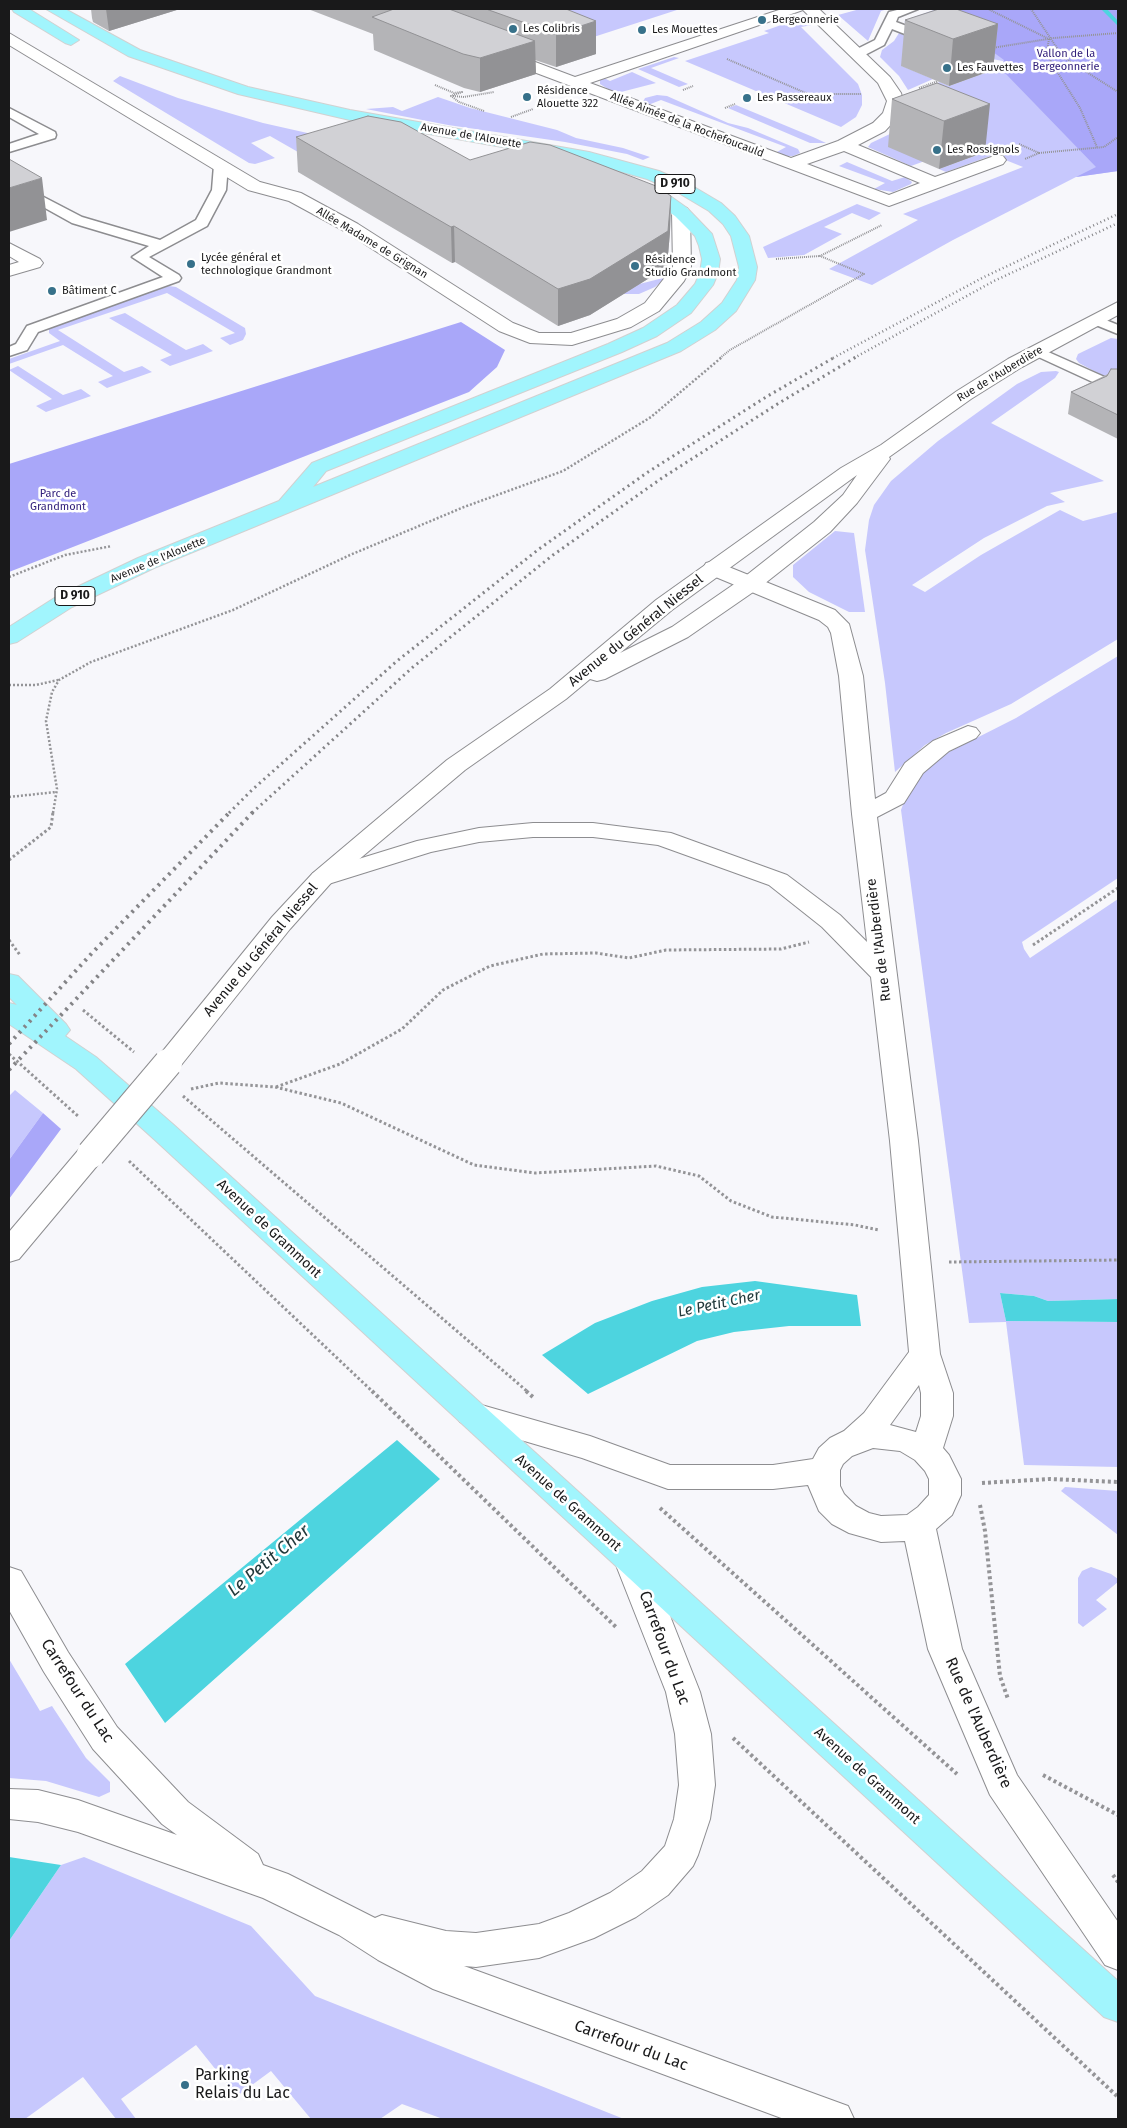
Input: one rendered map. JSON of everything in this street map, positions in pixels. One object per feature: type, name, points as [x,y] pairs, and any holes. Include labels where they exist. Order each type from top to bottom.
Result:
[{"type":"main road","points":[[18,9],[89,49]]},
{"type":"main road","name":"Avenue de l'Alouette","points":[[9,637],[64,602],[146,563],[664,351],[708,326],[729,307],[746,280],[748,267],[740,236],[729,220],[715,207],[683,188],[653,175],[589,157],[350,115],[235,88],[178,70],[134,53],[54,9]]},
{"type":"main road","name":"Avenue de l'Alouette","points":[[106,57],[177,85],[227,101],[299,118],[586,171],[609,177],[657,195],[681,212],[703,234],[711,259],[704,285],[684,309],[650,332],[615,348],[319,467],[286,506]]},
{"type":"main road","name":"Avenue de Grammont","points":[[14,984],[86,1063],[1118,2005]]},
{"type":"street","points":[[576,82],[796,9]]},
{"type":"street","points":[[792,164],[844,145],[879,127],[891,114],[895,101],[894,93],[884,80],[810,9]]},
{"type":"street","name":"Allée Madame de Grignan","points":[[9,38],[254,186],[295,198],[344,224],[506,327],[537,339],[572,339],[624,324],[652,307],[677,277],[682,267],[681,212]]},
{"type":"street","name":"Allée Aimée de la Rochefoucauld","points":[[484,48],[889,201],[997,160]]},
{"type":"street","points":[[844,145],[936,184]]},
{"type":"street","points":[[9,248],[34,263],[9,272]]},
{"type":"street","name":"Rue de l'Auberdière","points":[[714,568],[848,472],[888,449],[964,394],[1036,351],[1118,308]]},
{"type":"street","name":"Rue de l'Auberdière","points":[[751,583],[822,527],[850,499],[888,449]]},
{"type":"street","name":"Rue de l'Auberdière","points":[[714,568],[827,615],[838,624],[842,633],[851,676],[882,973],[904,1141],[925,1354],[937,1392],[937,1416],[926,1451]]},
{"type":"street","name":"Avenue du Général Niessel","points":[[9,1252],[168,1063],[270,937],[322,878],[456,765],[558,694],[598,658],[714,568]]},
{"type":"street","name":"Avenue du Général Niessel","points":[[558,694],[680,632],[751,583]]},
{"type":"street","points":[[864,814],[895,798],[914,768],[941,746],[968,733]]},
{"type":"street","points":[[322,878],[426,846],[479,835],[533,830],[593,830],[662,838],[778,880],[844,934],[882,973]]},
{"type":"street","points":[[855,1440],[875,1421],[925,1354]]},
{"type":"street","points":[[470,1414],[590,1448],[668,1477],[773,1477],[824,1470]]},
{"type":"street","points":[[873,1436],[892,1437],[910,1442],[926,1451],[938,1464],[945,1479],[945,1495],[940,1506],[918,1524],[902,1529],[881,1529],[861,1524],[844,1515],[831,1502],[824,1486],[824,1470],[830,1458],[841,1447],[855,1440],[873,1436]]},
{"type":"street","name":"Rue de l'Auberdière","points":[[918,1524],[945,1649],[996,1769],[1003,1784],[1118,1953]]},
{"type":"street","name":"Carrefour du Lac","points":[[352,1923],[446,1948],[476,1950],[539,1941],[581,1926],[623,1905],[655,1883],[680,1855],[692,1819],[697,1786],[693,1734],[683,1692],[631,1560]]},
{"type":"street","name":"Carrefour du Lac","points":[[9,1580],[105,1738],[175,1813],[210,1841],[275,1886]]},
{"type":"street","name":"Carrefour du Lac","points":[[9,1804],[38,1806],[78,1816],[275,1886],[352,1923],[391,1948],[446,1977],[834,2119]]},
{"type":"lane","points":[[857,54],[880,42],[890,24],[892,15],[912,9]]},
{"type":"lane","points":[[890,24],[963,52]]},
{"type":"lane","points":[[9,112],[50,135],[9,148]]},
{"type":"lane","points":[[9,352],[22,347],[32,329],[174,278],[139,257],[202,223],[219,190],[221,165]]},
{"type":"lane","points":[[9,183],[77,220],[161,245]]},
{"type":"lane","points":[[1096,320],[1118,330]]},
{"type":"lane","points":[[1036,351],[1115,388]]},
{"type":"path","points":[[988,9],[1049,39]]},
{"type":"path","points":[[1031,9],[1049,39],[1064,57],[1118,92]]},
{"type":"path","points":[[963,52],[1049,39],[1118,33]]},
{"type":"path","points":[[1049,39],[1047,51],[1051,62],[1080,108],[1097,148]]},
{"type":"path","points":[[719,55],[808,94],[855,94]]},
{"type":"path","points":[[435,85],[454,92],[462,92],[457,94]]},
{"type":"path","points":[[683,90],[693,86]]},
{"type":"path","points":[[451,96],[464,97],[494,92]]},
{"type":"path","points":[[725,108],[735,104]]},
{"type":"path","points":[[511,117],[533,109]]},
{"type":"path","points":[[997,160],[1018,162],[1039,153],[1108,146],[1118,138]]},
{"type":"path","points":[[1013,142],[1039,153]]},
{"type":"path","points":[[820,256],[890,221]]},
{"type":"path","points":[[9,685],[36,685],[58,680],[91,662],[233,610],[429,522],[563,471],[651,417],[730,350],[864,274],[820,256],[786,257],[773,260]]},
{"type":"path","points":[[9,577],[64,555],[120,545]]},
{"type":"path","points":[[9,860],[50,827],[56,792],[46,721],[52,692],[58,680]]},
{"type":"path","points":[[9,797],[56,792]]},
{"type":"path","points":[[1033,945],[1118,888]]},
{"type":"path","points":[[275,1087],[340,1064],[402,1029],[443,990],[490,966],[543,954],[596,953],[630,958],[666,950],[720,948],[781,949],[844,934]]},
{"type":"path","points":[[9,940],[14,984]]},
{"type":"path","points":[[80,1008],[137,1055]]},
{"type":"path","points":[[9,1054],[81,1118]]},
{"type":"path","points":[[186,1090],[219,1083],[275,1087],[341,1103],[474,1165],[536,1173],[656,1166],[699,1176],[731,1201],[772,1217],[855,1225],[913,1237]]},
{"type":"path","points":[[949,1262],[1118,1260]]},
{"type":"path","points":[[976,1483],[1050,1479],[1118,1482]]},
{"type":"path","points":[[979,1502],[985,1531],[1000,1676],[1010,1702]]},
{"type":"path","points":[[1040,1773],[1118,1815]]},
{"type":"green space","points":[[473,9],[680,9],[572,44],[498,12]]},
{"type":"green space","points":[[860,9],[888,9],[881,11],[868,41],[838,15]]},
{"type":"green space","points":[[932,9],[1118,9],[1118,171],[1076,177],[953,240],[872,285],[829,269],[918,220],[903,214],[1023,167],[993,155],[946,172],[939,169],[985,152],[922,162],[911,166],[868,147],[871,143],[892,133],[909,93],[940,82],[949,86],[993,70],[1005,73],[1003,61],[992,59],[904,22],[934,10]]},
{"type":"green space","name":"Vallon de la Bergeonnerie","points":[[934,9],[1118,9],[1118,171],[1076,177],[1096,167],[1005,73],[1004,60]]},
{"type":"green space","points":[[813,20],[818,24],[801,27],[858,84],[862,95],[862,105],[856,117],[841,127],[685,61],[769,33],[764,31],[790,22]]},
{"type":"green space","points":[[899,33],[945,51],[902,66],[933,79],[908,90],[899,76],[880,57],[882,50],[894,41]]},
{"type":"green space","points":[[674,57],[679,58],[651,68],[688,84],[679,87],[638,69]]},
{"type":"green space","points":[[632,72],[656,83],[621,92],[611,91],[600,84],[600,80],[604,78],[610,81]]},
{"type":"green space","points":[[120,76],[178,98],[263,123],[352,143],[319,164],[270,136],[251,143],[275,158],[255,164],[249,163],[113,81]]},
{"type":"green space","points":[[657,95],[667,96],[728,123],[748,128],[798,149],[800,153],[793,156],[783,156],[775,153],[786,147],[661,100],[648,105],[643,102],[645,98]]},
{"type":"green space","points":[[438,97],[470,108],[557,130],[576,138],[623,148],[650,157],[643,160],[627,154],[565,142],[448,125],[366,109],[393,107],[402,111]]},
{"type":"green space","points":[[736,105],[826,143],[810,143],[728,108]]},
{"type":"green space","points":[[847,162],[892,181],[905,177],[912,182],[893,192],[874,189],[885,183],[839,166]]},
{"type":"green space","points":[[857,204],[881,213],[869,220],[852,213],[824,227],[842,234],[804,255],[768,258],[763,247]]},
{"type":"green space","points":[[667,277],[655,287],[639,294],[619,294],[612,291]]},
{"type":"green space","points":[[169,286],[176,287],[245,328],[246,334],[243,340],[230,345],[220,338],[235,333],[167,293],[58,330],[124,372],[142,366],[152,372],[107,388],[98,382],[113,376],[63,345],[9,364],[9,359],[60,341],[49,333],[49,329],[54,325]]},
{"type":"green space","points":[[125,313],[186,350],[203,344],[213,351],[170,366],[160,360],[172,355],[109,318]]},
{"type":"green space","name":"Parc de Grandmont","points":[[461,322],[505,350],[497,367],[469,392],[9,572],[9,464]]},
{"type":"green space","points":[[1111,338],[1118,339],[1118,384],[1079,363],[1076,359],[1078,354]]},
{"type":"green space","points":[[18,366],[63,395],[81,389],[91,396],[46,412],[36,406],[52,399],[9,370]]},
{"type":"green space","points":[[1041,372],[1059,372],[1055,378],[991,423],[1104,481],[1050,493],[1065,502],[1047,506],[984,538],[912,585],[925,592],[981,555],[1060,510],[1083,521],[1118,512],[1118,639],[1011,704],[946,733],[925,745],[895,772],[885,683],[865,550],[869,520],[874,505],[891,481],[938,441],[1017,384]]},
{"type":"green space","points":[[835,531],[854,533],[865,612],[849,612],[809,592],[793,577],[793,565]]},
{"type":"green space","points":[[1118,656],[1118,878],[1022,942],[1030,958],[1118,899],[1118,1299],[1048,1301],[1034,1296],[1000,1293],[1006,1321],[1118,1322],[1118,1467],[1024,1465],[1006,1322],[969,1323],[901,810],[905,799],[924,770],[939,757],[1016,718]]},
{"type":"green space","points":[[15,1090],[43,1113],[9,1160],[9,1096]]},
{"type":"green space","points":[[43,1113],[61,1129],[9,1199],[9,1160]]},
{"type":"green space","points":[[1065,1487],[1118,1491],[1118,1535],[1061,1491]]},
{"type":"green space","points":[[1091,1567],[1111,1574],[1118,1579],[1118,1582],[1096,1600],[1107,1609],[1083,1627],[1078,1623],[1078,1578],[1082,1571]]},
{"type":"green space","points":[[9,1659],[40,1711],[52,1706],[86,1758],[110,1782],[110,1792],[99,1797],[46,1781],[9,1778]]},
{"type":"green space","points":[[84,1857],[251,1926],[315,1996],[624,2119],[443,2119],[402,2104],[380,2119],[311,2119],[271,2071],[237,2096],[196,2045],[121,2099],[136,2119],[116,2119],[83,2077],[25,2119],[9,2119],[9,1941],[61,1865]]},
{"type":"water","name":"Le Petit Cher","points":[[755,1281],[857,1295],[861,1326],[789,1326],[734,1332],[697,1341],[588,1394],[542,1355],[595,1323],[652,1301],[702,1287]]},
{"type":"water","points":[[1000,1293],[1034,1296],[1048,1301],[1118,1299],[1118,1322],[1006,1321]]},
{"type":"water","name":"Le Petit Cher","points":[[397,1440],[440,1479],[165,1723],[125,1664]]},
{"type":"water","points":[[9,1857],[61,1865],[9,1941]]},
{"type":"building","points":[[394,9],[449,9],[535,41],[480,58],[463,54],[372,17]]},
{"type":"building","points":[[486,9],[566,9],[596,21],[556,34]]},
{"type":"building","points":[[939,9],[956,9],[998,24],[953,39],[905,20]]},
{"type":"building","points":[[937,83],[990,104],[944,121],[892,99]]},
{"type":"building","points":[[368,116],[401,122],[470,160],[530,142],[550,145],[656,186],[671,196],[668,231],[590,279],[558,289],[454,226],[451,227],[296,137]]},
{"type":"building","points":[[9,159],[42,178],[9,188]]},
{"type":"building","points":[[1111,369],[1118,369],[1118,415],[1071,392],[1107,376]]},
{"type":"waterway","points":[[1104,9],[1118,24]]},
{"type":"railway","points":[[833,358],[984,277],[1118,214]]},
{"type":"railway","points":[[854,358],[994,281],[1118,223]]},
{"type":"railway","points":[[230,812],[252,790],[397,661],[539,549],[648,472],[766,397],[835,357]]},
{"type":"railway","points":[[252,813],[413,667],[553,555],[662,478],[779,403],[856,357]]},
{"type":"railway","points":[[9,1044],[92,953],[230,812]]},
{"type":"railway","points":[[9,1070],[252,813]]},
{"type":"place","name":"Bergeonnerie","points":[[762,20]]},
{"type":"place","name":"Les Colibris","points":[[513,29]]},
{"type":"place","name":"Les Mouettes","points":[[642,30]]},
{"type":"place","name":"Les Fauvettes","points":[[947,68]]},
{"type":"place","name":"Résidence Alouette 322","points":[[527,97]]},
{"type":"place","name":"Les Passereaux","points":[[747,98]]},
{"type":"place","name":"Les Rossignols","points":[[937,150]]},
{"type":"place","name":"Lycée général et technologique Grandmont","points":[[191,264]]},
{"type":"place","name":"Résidence Studio Grandmont","points":[[635,266]]},
{"type":"place","name":"Bâtiment C","points":[[52,291]]},
{"type":"place","name":"Parking Relais du Lac","points":[[185,2085]]}]
